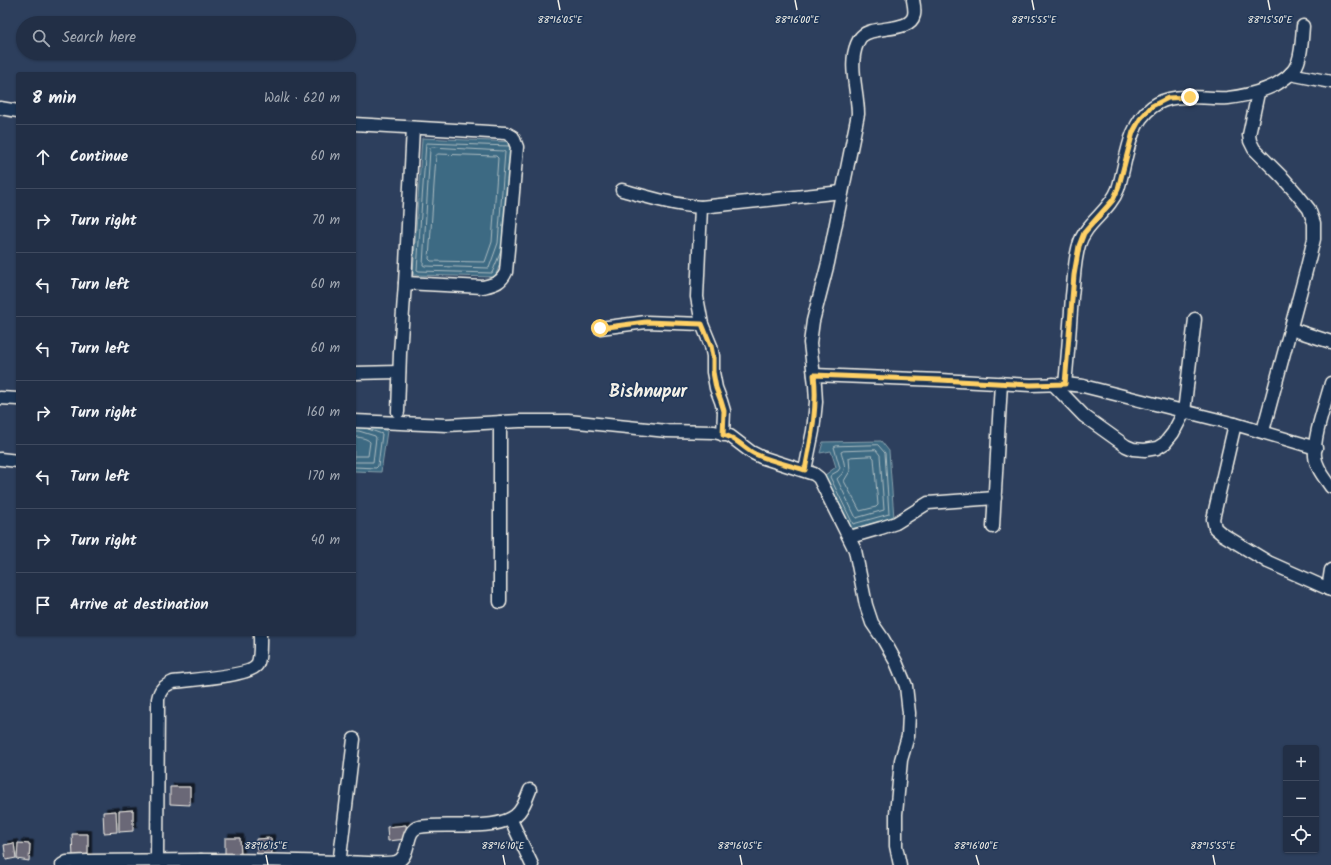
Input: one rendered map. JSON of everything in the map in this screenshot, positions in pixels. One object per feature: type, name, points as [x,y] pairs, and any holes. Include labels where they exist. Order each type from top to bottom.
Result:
[{"type":"street","points":[[805,470],[813,431],[816,402],[810,343],[813,321],[828,263],[858,114],[858,101],[854,80],[854,61],[857,44],[862,36],[870,32],[904,26],[911,22],[914,16],[914,0]]},
{"type":"street","points":[[1065,384],[1074,275],[1079,246],[1084,233],[1113,200],[1118,189],[1133,132],[1140,119],[1152,106],[1168,98],[1227,98],[1258,93],[1287,78],[1298,62],[1303,26]]},
{"type":"street","points":[[1290,74],[1331,82]]},
{"type":"street","points":[[1258,93],[1249,135],[1250,141],[1254,149],[1283,178],[1309,209],[1314,223],[1314,239],[1308,265],[1263,431]]},
{"type":"street","points":[[0,108],[16,111]]},
{"type":"street","points":[[356,124],[506,134],[513,137],[517,147],[506,272],[503,279],[494,284],[483,287],[405,283]]},
{"type":"street","points":[[398,412],[413,128]]},
{"type":"street","points":[[622,190],[665,202],[685,206],[701,207],[842,192]]},
{"type":"street","points":[[701,207],[697,297],[702,324],[711,346],[716,388],[724,411],[723,435]]},
{"type":"street","points":[[1053,384],[1084,416],[1126,446],[1133,449],[1145,450],[1157,448],[1165,443],[1173,433],[1184,412],[1195,319]]},
{"type":"street","points":[[600,328],[646,322],[702,324]]},
{"type":"street","points":[[1291,329],[1331,342]]},
{"type":"street","points":[[356,373],[399,372]]},
{"type":"street","points":[[814,375],[1031,385],[1065,384],[1083,386],[1263,431],[1316,448]]},
{"type":"street","points":[[993,527],[1001,383]]},
{"type":"street","points":[[1331,383],[1316,437],[1315,457],[1320,471],[1331,486]]},
{"type":"street","points":[[0,398],[16,399]]},
{"type":"street","points":[[356,421],[447,425],[500,422],[568,421],[667,431],[714,432],[730,436],[751,452],[761,457],[805,470],[819,478],[850,537],[858,560],[866,605],[872,623],[883,638],[896,662],[906,686],[909,713],[908,736],[901,760],[896,814],[896,846],[900,865]]},
{"type":"street","points":[[500,422],[500,602]]},
{"type":"street","points":[[1235,424],[1213,519],[1215,528],[1222,534],[1268,562],[1329,589],[1331,570]]},
{"type":"street","points":[[0,459],[16,461]]},
{"type":"street","points":[[850,537],[896,522],[928,502],[995,498]]},
{"type":"street","points":[[157,860],[158,700],[160,692],[165,685],[173,682],[241,674],[252,670],[257,665],[260,653],[260,636]]},
{"type":"street","points":[[339,863],[354,739]]},
{"type":"street","points":[[62,865],[67,862],[157,860],[201,862],[394,863],[401,860],[405,854],[413,830],[418,827],[493,824],[511,820],[519,813],[530,790]]},
{"type":"street","points":[[511,820],[532,865]]},
{"type":"water","points":[[422,138],[514,142],[507,245],[495,277],[413,275]]},
{"type":"water","points":[[356,422],[387,431],[381,472],[356,471]]},
{"type":"water","points":[[881,441],[889,451],[894,518],[851,529],[825,475],[836,467],[831,451],[820,453],[823,442]]},
{"type":"building","points":[[170,787],[190,787],[190,805],[170,804]]},
{"type":"building","points":[[133,810],[133,831],[119,832],[119,811]]},
{"type":"building","points":[[116,811],[117,832],[104,833],[103,812]]},
{"type":"building","points":[[406,825],[407,839],[388,841],[387,827]]},
{"type":"building","points":[[72,834],[88,834],[88,858],[73,858]]},
{"type":"building","points":[[225,838],[240,838],[241,856],[225,857]]},
{"type":"building","points":[[271,838],[272,856],[257,857],[256,839]]},
{"type":"building","points":[[14,843],[16,858],[6,860],[4,845]]},
{"type":"building","points":[[18,843],[30,844],[29,861],[17,859]]},
{"type":"district","name":"Bishnupur","points":[[648,392]]},
{"type":"route","points":[[600,328],[646,322],[702,324],[711,346],[716,388],[724,411],[723,435],[730,436],[751,452],[761,457],[805,470],[813,431],[816,402],[814,375],[1031,385],[1065,384],[1074,275],[1079,246],[1084,233],[1113,200],[1118,189],[1133,132],[1140,119],[1152,106],[1168,98],[1190,97]]}]
